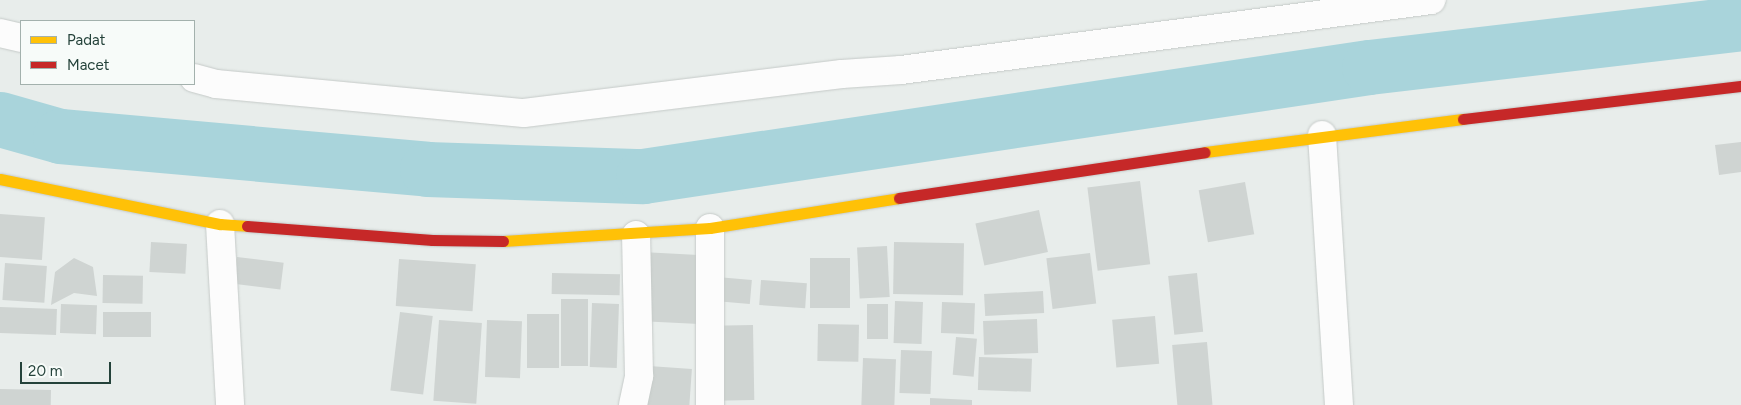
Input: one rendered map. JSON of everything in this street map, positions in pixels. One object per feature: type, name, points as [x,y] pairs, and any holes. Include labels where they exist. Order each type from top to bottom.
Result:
[{"type":"street","points":[[195,78],[216,84],[524,113],[842,74],[901,70],[1431,0]]},
{"type":"street","points":[[0,33],[20,38]]},
{"type":"street","points":[[0,179],[220,224],[432,240],[500,241],[636,235],[710,228],[1006,181],[1322,136],[1741,86]]},
{"type":"street","points":[[1322,136],[1339,405]]},
{"type":"street","points":[[220,224],[230,405]]},
{"type":"street","points":[[710,228],[710,405]]},
{"type":"street","points":[[633,405],[639,376],[636,235]]},
{"type":"building","points":[[1741,142],[1741,172],[1719,175],[1715,145]]},
{"type":"building","points":[[1140,181],[1150,264],[1098,271],[1087,187]]},
{"type":"building","points":[[1245,182],[1254,234],[1208,242],[1199,190]]},
{"type":"building","points":[[1039,210],[1048,252],[984,266],[975,224]]},
{"type":"building","points":[[0,214],[45,217],[42,260],[0,257]]},
{"type":"building","points":[[151,242],[187,244],[185,274],[149,272]]},
{"type":"building","points":[[894,242],[964,243],[963,295],[893,294]]},
{"type":"building","points":[[887,246],[890,297],[860,299],[857,248]]},
{"type":"building","points":[[642,252],[708,255],[704,324],[638,321]]},
{"type":"building","points":[[1090,253],[1096,304],[1053,309],[1046,258]]},
{"type":"building","points":[[237,257],[284,263],[280,290],[234,284]]},
{"type":"building","points":[[74,258],[93,267],[97,296],[74,293],[51,305],[55,272]]},
{"type":"building","points":[[810,258],[850,258],[850,308],[810,308]]},
{"type":"building","points":[[399,259],[476,264],[473,311],[396,306]]},
{"type":"building","points":[[5,263],[47,266],[44,303],[2,300]]},
{"type":"building","points":[[552,273],[620,274],[620,295],[552,294]]},
{"type":"building","points":[[1197,273],[1203,332],[1174,335],[1168,276]]},
{"type":"building","points":[[103,275],[143,276],[143,304],[103,303]]},
{"type":"building","points":[[717,277],[752,280],[750,304],[715,301]]},
{"type":"building","points":[[761,280],[807,283],[805,308],[759,305]]},
{"type":"building","points":[[1043,291],[1044,313],[985,316],[984,294]]},
{"type":"building","points":[[561,299],[588,299],[588,366],[561,366]]},
{"type":"building","points":[[895,301],[923,302],[922,344],[894,343]]},
{"type":"building","points":[[942,302],[975,303],[974,334],[941,333]]},
{"type":"building","points":[[592,303],[619,304],[617,368],[590,367]]},
{"type":"building","points":[[61,304],[97,305],[96,334],[60,333]]},
{"type":"building","points":[[867,304],[888,304],[888,339],[867,339]]},
{"type":"building","points":[[0,307],[57,309],[56,335],[0,333]]},
{"type":"building","points":[[103,312],[151,312],[151,337],[103,337]]},
{"type":"building","points":[[400,312],[433,316],[423,394],[390,390]]},
{"type":"building","points":[[527,314],[559,314],[559,368],[527,368]]},
{"type":"building","points":[[1155,316],[1159,364],[1116,368],[1112,320]]},
{"type":"building","points":[[1037,319],[1038,353],[984,355],[983,321]]},
{"type":"building","points":[[439,320],[482,323],[476,404],[433,401]]},
{"type":"building","points":[[487,320],[522,321],[520,378],[485,377]]},
{"type":"building","points":[[818,324],[859,325],[858,362],[817,361]]},
{"type":"building","points":[[753,325],[754,400],[714,401],[713,326]]},
{"type":"building","points":[[956,337],[977,339],[974,377],[953,375]]},
{"type":"building","points":[[1207,342],[1212,405],[1177,405],[1172,345]]},
{"type":"building","points":[[901,350],[932,351],[930,394],[899,393]]},
{"type":"building","points":[[979,357],[1032,359],[1031,392],[978,390]]},
{"type":"building","points":[[863,358],[896,359],[894,405],[861,405]]},
{"type":"building","points":[[649,366],[692,369],[689,405],[646,405]]},
{"type":"building","points":[[0,389],[51,390],[51,405],[0,405]]},
{"type":"building","points":[[930,398],[972,400],[972,405],[930,405]]},
{"type":"waterway","points":[[0,119],[60,136],[427,169],[643,176],[1369,67],[1741,23]]},
{"type":"traffic: slow","points":[[1205,152],[1463,119]]},
{"type":"traffic: slow","points":[[0,179],[220,224],[247,226]]},
{"type":"traffic: slow","points":[[503,241],[710,228],[899,198]]},
{"type":"traffic: jam","points":[[1463,119],[1741,86]]},
{"type":"traffic: jam","points":[[899,198],[1205,152]]},
{"type":"traffic: jam","points":[[247,226],[432,240],[503,241]]}]
